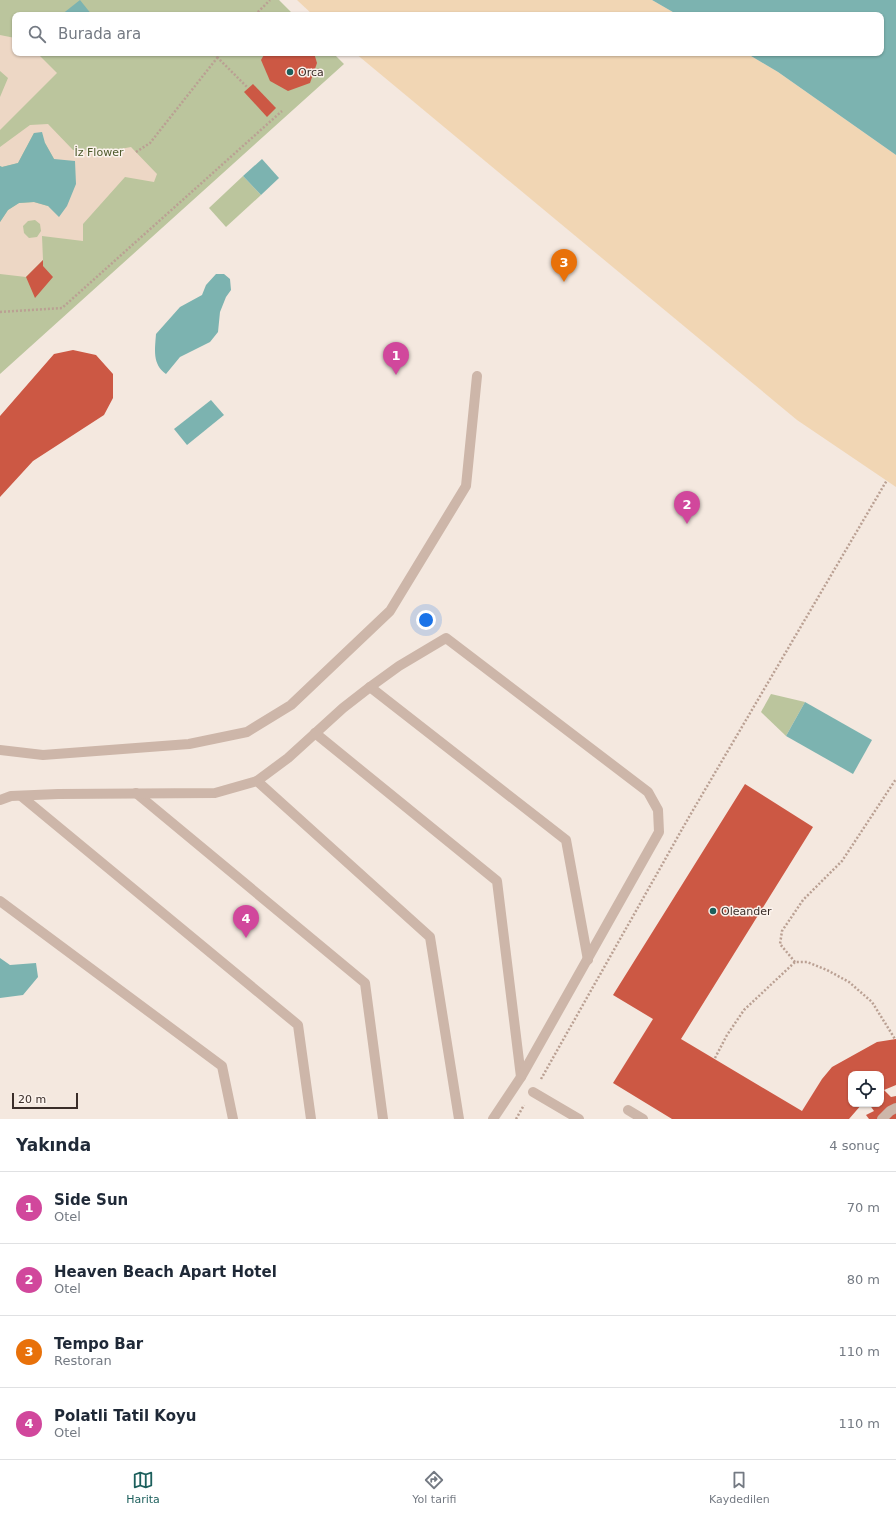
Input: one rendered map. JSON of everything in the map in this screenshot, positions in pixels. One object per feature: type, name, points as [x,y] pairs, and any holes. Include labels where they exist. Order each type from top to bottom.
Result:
[{"type":"street","points":[[0,750],[43,755],[189,744],[248,732],[291,705],[390,611],[466,486],[477,376]]},
{"type":"street","points":[[0,800],[11,796],[215,793],[257,781],[288,758],[343,708],[370,687],[399,666],[446,638],[648,792],[658,810],[659,832],[521,1077],[493,1119]]},
{"type":"street","points":[[370,687],[566,840],[588,960]]},
{"type":"street","points":[[315,733],[497,881],[521,1077]]},
{"type":"street","points":[[257,781],[430,937],[459,1119]]},
{"type":"street","points":[[136,793],[365,982],[383,1119]]},
{"type":"street","points":[[21,796],[298,1025],[311,1119]]},
{"type":"street","points":[[0,901],[222,1066],[233,1119]]},
{"type":"street","points":[[533,1092],[579,1119]]},
{"type":"street","points":[[882,1119],[890,1111],[896,1108]]},
{"type":"street","points":[[628,1110],[643,1119]]},
{"type":"path","points":[[258,12],[270,0]]},
{"type":"path","points":[[136,152],[150,143],[217,57],[248,88]]},
{"type":"path","points":[[0,312],[62,308],[282,111]]},
{"type":"path","points":[[544,1074],[685,824],[887,480]]},
{"type":"path","points":[[795,962],[780,944],[782,931],[803,900],[842,861],[896,779]]},
{"type":"path","points":[[715,1058],[727,1035],[744,1010],[795,962],[807,962],[827,970],[849,982],[872,1002],[895,1039]]},
{"type":"green space","name":"İz Flower","points":[[0,0],[279,0],[291,12],[12,12],[12,56],[336,56],[344,64],[0,374]]},
{"type":"green space","points":[[243,176],[261,195],[226,227],[209,208]]},
{"type":"green space","points":[[771,694],[805,702],[786,736],[761,712]]},
{"type":"sand","points":[[297,0],[652,0],[673,12],[310,12]]},
{"type":"sand","points":[[359,56],[751,56],[778,72],[896,155],[896,487],[797,420]]},
{"type":"shaded area","points":[[0,35],[12,37],[12,56],[40,56],[57,73],[0,130],[0,97],[8,78],[0,71]]},
{"type":"shaded area","points":[[48,124],[73,150],[110,151],[131,147],[157,174],[154,182],[125,177],[83,224],[83,241],[42,236],[43,260],[26,277],[0,274],[0,222],[8,210],[19,203],[34,202],[48,206],[54,159],[45,143],[34,133],[18,163],[2,167],[0,166],[0,147],[30,125]],"holes":[[[35,220],[40,224],[41,231],[37,237],[29,238],[24,233],[23,226],[28,221]]]},
{"type":"water","points":[[80,0],[90,12],[65,12]]},
{"type":"water","points":[[652,0],[896,0],[896,155],[778,72],[751,56],[884,56],[884,12],[673,12]]},
{"type":"water","points":[[42,132],[45,143],[54,159],[75,161],[76,184],[67,206],[59,217],[48,206],[34,202],[19,203],[8,210],[0,222],[0,166],[2,167],[18,163],[34,133]]},
{"type":"water","points":[[262,159],[279,178],[261,195],[243,176]]},
{"type":"water","points":[[216,274],[224,274],[230,279],[231,290],[226,297],[220,312],[218,332],[210,342],[180,357],[166,374],[158,366],[156,361],[156,334],[180,307],[202,295],[206,285]]},
{"type":"water","points":[[211,400],[224,415],[187,445],[174,429]]},
{"type":"water","points":[[805,702],[872,740],[853,774],[786,736]]},
{"type":"water","points":[[0,958],[10,965],[36,963],[38,977],[23,995],[0,998]]},
{"type":"building","name":"Orca","points":[[263,56],[315,56],[317,63],[310,83],[288,91],[270,81],[261,60]]},
{"type":"building","points":[[253,84],[276,108],[267,117],[244,92]]},
{"type":"building","points":[[43,260],[43,266],[53,277],[35,298],[26,277]]},
{"type":"building","points":[[73,350],[96,355],[113,374],[113,398],[104,415],[33,461],[0,497],[0,416],[54,354]]},
{"type":"building","name":"Oleander","points":[[745,784],[813,827],[681,1039],[802,1111],[822,1079],[832,1067],[877,1042],[896,1039],[896,1085],[884,1090],[884,1071],[848,1071],[848,1107],[859,1107],[849,1119],[672,1119],[613,1083],[653,1019],[613,995]]},
{"type":"building","name":"Oleander","points":[[884,1090],[891,1097],[896,1096],[896,1119],[869,1119],[866,1115],[874,1111],[871,1107],[884,1107]]},
{"type":"place","name":"Orca","points":[[290,72]]},
{"type":"place","name":"Tempo Bar","points":[[564,282]]},
{"type":"place","name":"Side Sun","points":[[396,375]]},
{"type":"place","name":"Heaven Beach Apart Hotel","points":[[687,524]]},
{"type":"place","name":"Oleander","points":[[713,911]]},
{"type":"place","name":"Polatli Tatil Koyu","points":[[246,938]]}]
